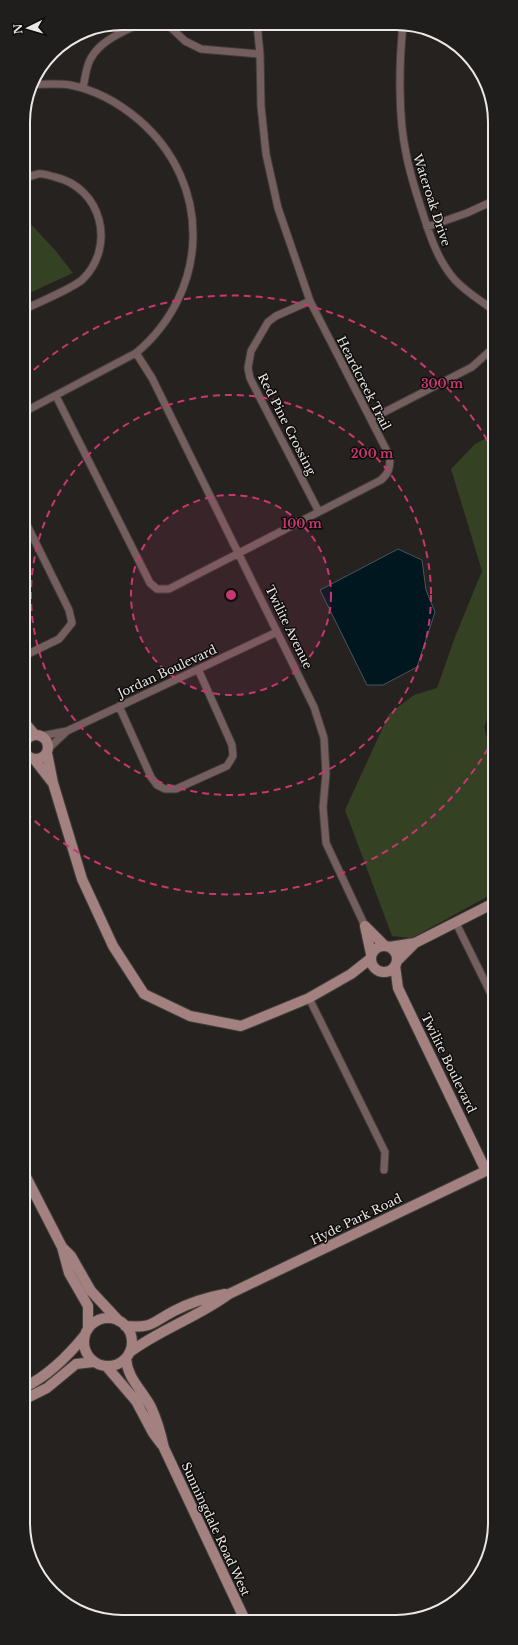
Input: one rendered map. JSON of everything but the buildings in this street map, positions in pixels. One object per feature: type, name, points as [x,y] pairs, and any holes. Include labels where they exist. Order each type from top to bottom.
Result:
[{"type":"main road","points":[[30,741],[47,741],[53,783],[82,879],[113,946],[144,994],[190,1016],[241,1026],[309,998],[351,974],[371,957],[376,948],[415,943],[488,906]]},
{"type":"main road","points":[[30,758],[42,758],[48,751]]},
{"type":"main road","points":[[30,759],[53,783]]},
{"type":"main road","name":"Twilite Avenue","points":[[365,926],[387,946]]},
{"type":"main road","name":"Twilite Avenue","points":[[365,926],[371,957]]},
{"type":"main road","points":[[351,974],[378,971],[389,972],[415,943]]},
{"type":"main road","points":[[387,946],[396,953],[396,964]]},
{"type":"main road","points":[[371,957],[373,967],[378,971]]},
{"type":"main road","name":"Twilite Boulevard","points":[[396,964],[398,988],[488,1165]]},
{"type":"main road","name":"Twilite Boulevard","points":[[378,971],[398,988]]},
{"type":"main road","name":"Hyde Park Road","points":[[128,1355],[150,1338],[213,1306],[229,1294],[488,1170]]},
{"type":"main road","points":[[30,1185],[62,1247],[68,1273],[88,1306],[85,1350],[93,1362]]},
{"type":"main road","points":[[30,1396],[47,1388],[76,1364],[93,1362],[106,1366],[120,1363],[128,1355],[131,1338],[122,1323],[91,1291],[71,1256],[62,1247]]},
{"type":"main road","name":"Hyde Park Road","points":[[122,1323],[152,1325],[183,1307],[229,1294]]},
{"type":"main road","points":[[30,1384],[42,1377],[61,1362],[86,1332],[99,1320],[113,1319],[122,1323]]},
{"type":"main road","name":"Sunningdale Road West","points":[[128,1355],[130,1375],[150,1406],[155,1417],[164,1448],[243,1615]]},
{"type":"main road","name":"Sunningdale Road West","points":[[106,1366],[136,1401],[153,1433],[164,1448]]},
{"type":"street","points":[[83,88],[90,59],[98,48],[115,36],[127,30]]},
{"type":"street","points":[[174,30],[186,41],[201,49],[260,54]]},
{"type":"street","name":"Heardcreek Trail","points":[[56,396],[153,587],[163,590],[169,589],[239,554],[381,480],[387,475],[390,467],[390,457],[310,301],[278,208],[266,154],[261,106],[260,54],[258,30]]},
{"type":"street","name":"Wateroak Drive","points":[[403,31],[400,67],[405,148],[416,194],[435,248],[454,279],[469,294],[488,307]]},
{"type":"street","points":[[30,409],[136,353],[162,327],[182,291],[189,271],[193,252],[191,209],[184,182],[175,162],[163,144],[150,129],[119,105],[83,88],[69,85],[38,85]]},
{"type":"street","points":[[30,176],[39,173],[61,179],[80,188],[92,203],[102,227],[100,246],[92,266],[82,280],[30,306]]},
{"type":"street","points":[[427,227],[467,214],[488,204]]},
{"type":"street","name":"Red Pine Crossing","points":[[310,301],[276,316],[268,322],[251,351],[248,368],[257,391],[319,512]]},
{"type":"street","name":"Twilite Avenue","points":[[136,353],[152,378],[314,707],[324,738],[326,774],[323,807],[326,843],[365,926]]},
{"type":"street","points":[[370,419],[472,367],[488,353]]},
{"type":"street","points":[[30,530],[69,610],[72,623],[59,638],[30,653]]},
{"type":"street","name":"Jordan Boulevard","points":[[30,741],[68,731],[277,632]]},
{"type":"street","points":[[119,706],[151,777],[157,786],[165,789],[176,789],[226,766],[233,756],[232,745],[198,669]]},
{"type":"street","name":"Jordan Boulevard","points":[[48,751],[68,731]]},
{"type":"street","points":[[456,923],[488,988]]},
{"type":"street","points":[[309,998],[385,1152],[384,1170]]},
{"type":"green space","points":[[30,223],[55,250],[73,273],[30,293]]},
{"type":"green space","points":[[488,437],[488,717],[484,727],[488,741],[488,896],[412,938],[392,936],[345,810],[389,714],[414,695],[437,688],[455,637],[482,571],[451,469],[475,444]]},
{"type":"water","points":[[398,549],[422,560],[426,590],[435,612],[417,667],[383,685],[367,685],[320,590]]}]
